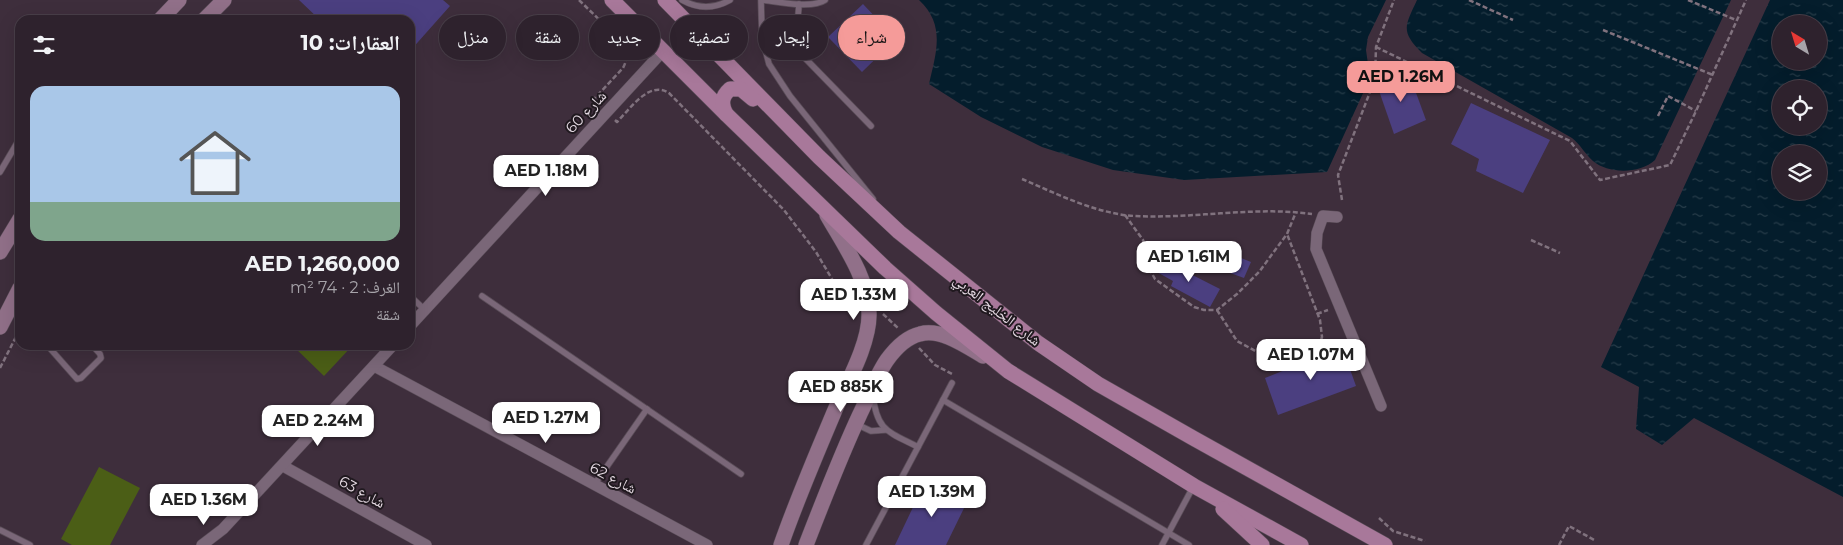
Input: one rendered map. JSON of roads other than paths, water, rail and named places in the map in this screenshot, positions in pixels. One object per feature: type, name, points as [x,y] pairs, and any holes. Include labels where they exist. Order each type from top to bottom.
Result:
[{"type":"main road","points":[[163,15],[178,0]]},
{"type":"main road","points":[[612,0],[884,268],[936,313],[1008,370]]},
{"type":"main road","name":"شارع الخليج العربي","points":[[665,0],[819,156],[898,232],[1038,343],[1098,384],[1385,545]]},
{"type":"main road","points":[[726,114],[722,105],[723,97],[730,89],[741,89],[802,148],[810,154],[819,156]]},
{"type":"main road","points":[[781,545],[866,336],[869,313],[868,301],[855,266],[825,211]]},
{"type":"main road","points":[[0,252],[15,227]]},
{"type":"main road","points":[[0,327],[15,298]]},
{"type":"main road","points":[[806,545],[835,469],[881,370],[894,351],[910,338],[929,332],[951,339],[1008,370],[1199,489],[1300,545]]},
{"type":"main road","points":[[826,431],[837,428],[854,429]]},
{"type":"main road","points":[[1199,489],[1262,545]]},
{"type":"street","name":"شارع 60","points":[[415,321],[663,51]]},
{"type":"street","points":[[1337,217],[1323,216],[1317,233],[1316,249],[1381,406]]},
{"type":"street","points":[[202,545],[223,529],[388,350]]},
{"type":"street","name":"شارع 62","points":[[374,366],[707,545]]},
{"type":"street","name":"شارع 63","points":[[283,466],[426,545]]},
{"type":"street","points":[[215,545],[223,529]]},
{"type":"lane","points":[[682,0],[690,4],[706,7],[730,0]]},
{"type":"lane","points":[[825,0],[819,4],[799,4],[762,0],[762,37],[769,64],[790,96],[842,158],[898,232]]},
{"type":"lane","points":[[799,4],[797,33],[804,57],[871,126]]},
{"type":"lane","points":[[0,172],[15,146]]},
{"type":"lane","points":[[482,296],[742,474]]},
{"type":"lane","points":[[415,301],[425,310]]},
{"type":"lane","points":[[51,350],[77,379],[81,378],[101,358],[96,350]]},
{"type":"lane","points":[[866,545],[952,383]]},
{"type":"lane","points":[[873,386],[875,406],[885,430]]},
{"type":"lane","points":[[943,400],[1189,545]]},
{"type":"lane","points":[[594,485],[647,409]]},
{"type":"lane","points":[[854,429],[885,430],[918,448]]},
{"type":"lane","points":[[1162,545],[1199,489]]},
{"type":"lane","points":[[0,530],[30,545]]},
{"type":"water","points":[[919,0],[1386,0],[1368,37],[1366,50],[1370,78],[1327,172],[1184,180],[1113,170],[1042,147],[981,117],[929,84],[936,50],[936,29],[933,19]]},
{"type":"water","points":[[1417,0],[1731,0],[1655,160],[1641,168],[1624,171],[1599,165],[1572,138],[1422,53],[1410,39],[1407,28]]},
{"type":"water","points":[[1770,0],[1843,0],[1843,497],[1694,418],[1662,445],[1636,429],[1639,387],[1601,367]]}]
